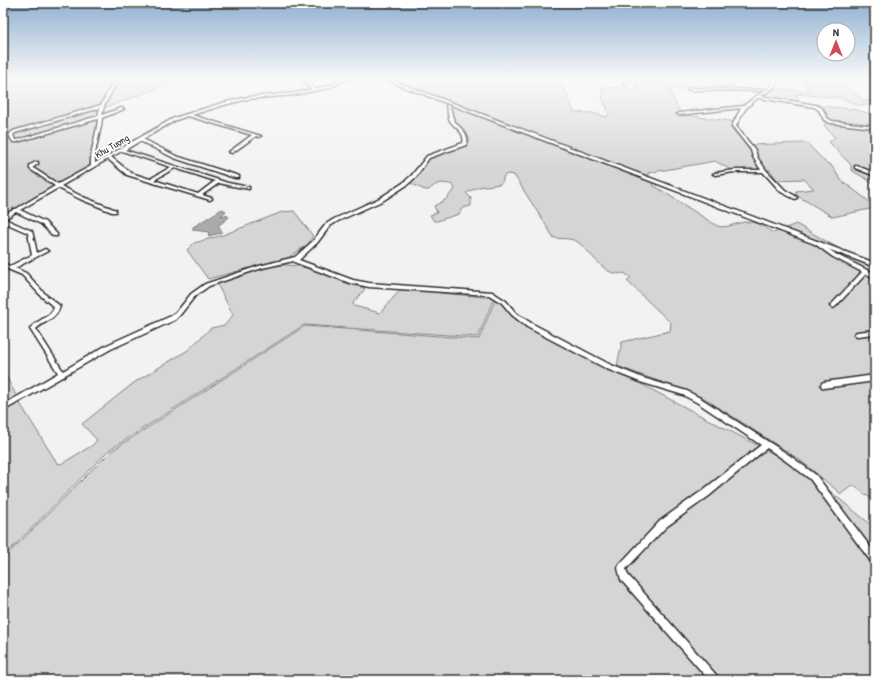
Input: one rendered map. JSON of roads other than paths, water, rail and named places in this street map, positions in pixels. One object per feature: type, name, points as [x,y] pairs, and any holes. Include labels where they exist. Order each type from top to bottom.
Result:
[{"type":"main road","points":[[464,109],[875,265]]},
{"type":"main road","points":[[471,109],[875,261]]},
{"type":"street","points":[[92,109],[14,132],[11,135],[14,141],[17,141],[100,117],[122,109]]},
{"type":"street","points":[[93,166],[94,150],[101,109]]},
{"type":"street","name":"Khu Tượng","points":[[3,219],[15,210],[171,121],[207,109]]},
{"type":"street","points":[[3,408],[109,347],[173,318],[193,295],[207,285],[261,267],[297,258],[314,242],[328,225],[382,199],[405,184],[414,176],[428,157],[465,144],[467,142],[466,136],[450,119],[449,109]]},
{"type":"street","points":[[679,114],[727,109]]},
{"type":"street","points":[[743,109],[734,126],[753,150],[755,157],[764,171],[783,191],[795,198]]},
{"type":"street","points":[[820,109],[825,119],[831,122],[875,127]]},
{"type":"street","points":[[187,115],[257,136],[231,152]]},
{"type":"street","points":[[140,139],[175,157],[237,177]]},
{"type":"street","points":[[122,150],[218,181],[247,188]]},
{"type":"street","points":[[108,157],[129,174],[210,199]]},
{"type":"street","points":[[37,163],[31,166],[31,168],[56,187],[114,211]]},
{"type":"street","points":[[150,181],[174,167]]},
{"type":"street","points":[[856,167],[875,176]]},
{"type":"street","points":[[714,174],[734,171],[764,171]]},
{"type":"street","points":[[199,196],[218,181]]},
{"type":"street","points":[[15,210],[43,223],[55,235]]},
{"type":"street","points":[[3,219],[30,232],[35,256]]},
{"type":"street","points":[[817,243],[835,256],[875,276]]},
{"type":"street","points":[[10,268],[45,251]]},
{"type":"street","points":[[297,258],[296,261],[358,283],[490,294],[504,302],[514,314],[529,325],[609,366],[642,380],[673,389],[695,398],[767,444],[813,477],[875,560]]},
{"type":"street","points":[[3,265],[24,274],[44,296],[57,306],[57,310],[54,313],[38,322],[33,329],[62,375]]},
{"type":"street","points":[[833,306],[866,271]]},
{"type":"street","points":[[857,334],[875,332]]},
{"type":"street","points":[[824,385],[875,378]]},
{"type":"street","points":[[715,680],[624,577],[622,568],[663,524],[706,493],[767,444]]}]
